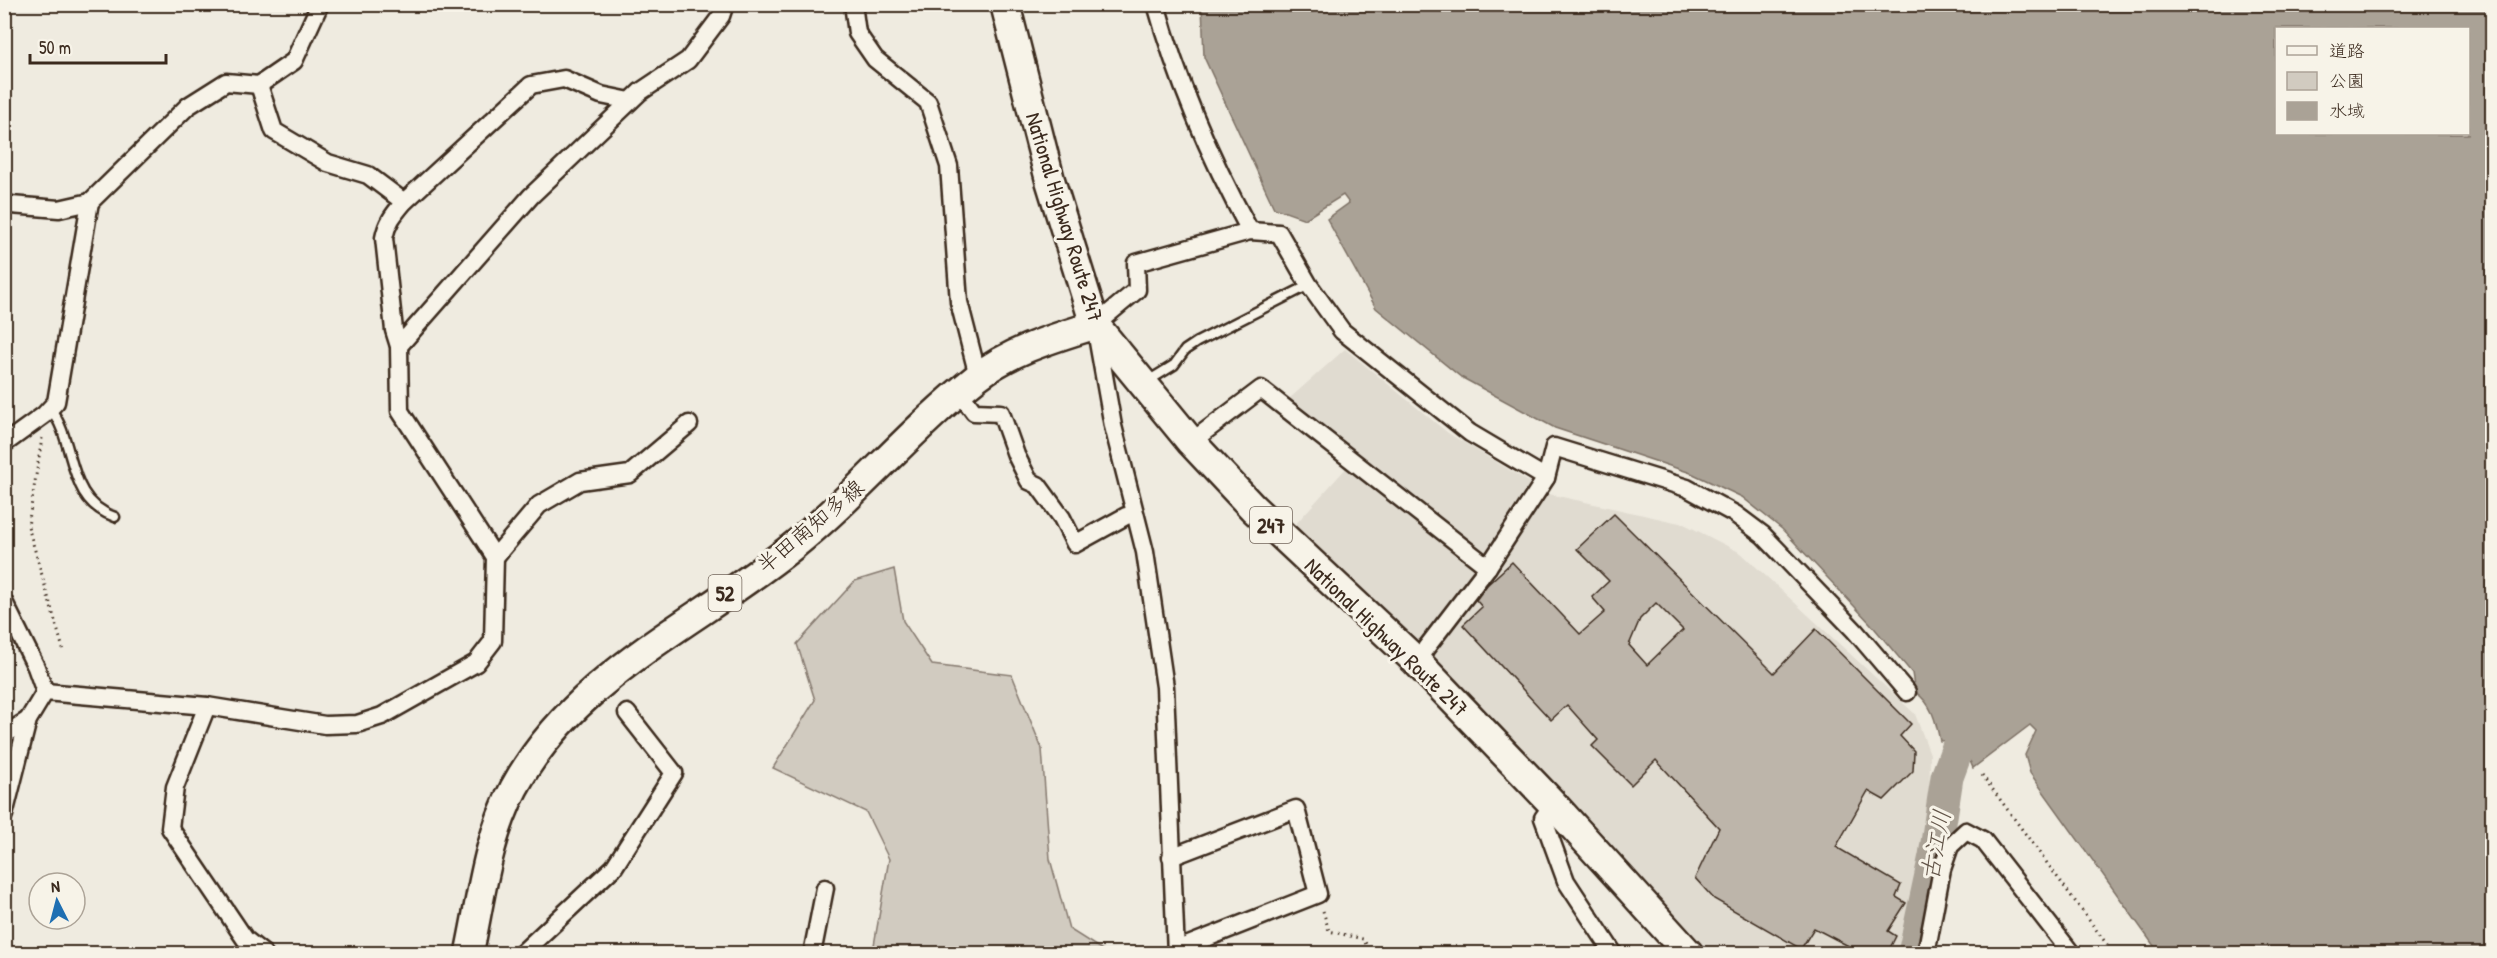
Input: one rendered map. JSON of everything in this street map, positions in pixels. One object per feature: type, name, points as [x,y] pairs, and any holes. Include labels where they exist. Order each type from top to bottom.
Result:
[{"type":"highway","name":"National Highway Route 247","points":[[1005,4],[1050,180],[1095,325],[1191,442],[1253,508],[1416,661],[1553,804],[1689,954]]},
{"type":"main road","name":"半田南知多線","points":[[469,953],[495,832],[514,788],[547,740],[601,682],[792,547],[969,385],[1032,345],[1095,325]]},
{"type":"street","points":[[4,202],[11,205],[59,209],[90,202],[188,106],[226,82],[259,85],[294,61],[320,4]]},
{"type":"street","points":[[399,346],[531,196],[630,101],[688,60],[721,16],[725,4]]},
{"type":"street","points":[[854,4],[857,33],[875,59],[928,102],[946,155],[949,166],[959,302],[974,412],[1001,413],[1016,455],[1029,481],[1038,485],[1062,518],[1075,544],[1126,516],[1135,514]]},
{"type":"street","points":[[1156,4],[1166,39],[1213,163],[1250,231]]},
{"type":"street","points":[[45,692],[207,706],[324,725],[357,724],[382,716],[476,663],[493,641],[495,557],[400,411],[399,346],[394,330],[384,238],[389,220],[404,202],[531,85],[564,79],[601,95],[630,101]]},
{"type":"street","points":[[259,85],[274,131],[328,163],[368,175],[404,202]]},
{"type":"street","points":[[4,444],[47,412],[56,402],[90,202]]},
{"type":"street","points":[[1171,857],[1296,809],[1318,894],[1176,952],[1171,857],[1165,687],[1144,552],[1113,426],[1095,325],[1137,290],[1137,263],[1250,231],[1279,233],[1309,285],[1342,331],[1470,433],[1546,478]]},
{"type":"street","points":[[1191,442],[1261,389],[1488,567]]},
{"type":"street","points":[[495,557],[539,505],[580,481],[630,474],[689,424]]},
{"type":"street","points":[[1416,661],[1488,567],[1546,478],[1554,447],[1687,488],[1735,514],[1763,535],[1855,631],[1907,692]]},
{"type":"street","points":[[4,602],[36,667],[45,692]]},
{"type":"street","points":[[4,815],[28,720],[45,692]]},
{"type":"street","points":[[207,706],[175,787],[170,828],[244,939],[264,954]]},
{"type":"street","points":[[521,954],[614,867],[674,773],[627,713]]},
{"type":"street","points":[[4,735],[28,720]]},
{"type":"street","points":[[1553,804],[1544,819],[1566,881],[1614,954]]},
{"type":"street","points":[[1926,954],[1942,869],[1950,846],[1966,831],[1983,840],[2072,954]]},
{"type":"street","points":[[812,954],[825,888]]},
{"type":"street","points":[[469,953],[478,954]]},
{"type":"lane","points":[[1143,385],[1174,364],[1185,350],[1197,342],[1309,285]]},
{"type":"lane","points":[[47,412],[57,417],[79,482],[99,511],[116,517]]},
{"type":"path","points":[[47,412],[28,526],[63,649]]},
{"type":"path","points":[[1982,775],[2114,954]]},
{"type":"path","points":[[1318,894],[1329,932],[1363,939],[1372,954]]},
{"type":"shaded area","points":[[1345,349],[1448,433],[1549,494],[1684,524],[1741,553],[1915,714],[1930,754],[1929,819],[1905,953],[1703,953],[1292,528],[1358,455],[1289,399]]},
{"type":"green space","points":[[894,569],[903,621],[932,665],[1012,675],[1042,749],[1050,859],[1069,929],[1107,953],[873,951],[889,859],[866,812],[773,768],[815,700],[797,644],[855,581]]},
{"type":"water","points":[[1202,5],[2492,5],[2492,953],[2159,953],[2030,773],[2025,755],[2036,731],[2030,725],[1973,768],[1961,739],[1940,741],[1929,707],[1915,692],[1912,673],[1870,623],[1782,529],[1742,497],[1691,473],[1555,428],[1461,377],[1376,308],[1327,219],[1349,203],[1343,195],[1305,219],[1274,208],[1204,57]]},
{"type":"building","points":[[1614,514],[1774,673],[1816,629],[1911,724],[1900,736],[1914,751],[1913,771],[1884,800],[1868,791],[1836,847],[1901,885],[1896,897],[1906,903],[1888,931],[1896,936],[1887,954],[1875,954],[1867,949],[1862,953],[1814,928],[1801,949],[1714,899],[1695,878],[1719,828],[1656,760],[1631,785],[1592,746],[1598,740],[1567,705],[1551,720],[1463,625],[1482,607],[1476,600],[1487,585],[1512,562],[1580,634],[1605,612],[1592,597],[1609,581],[1577,549]],"holes":[[[1656,603],[1683,630],[1647,665],[1629,645],[1640,619]]]},
{"type":"waterway","name":"古江川","points":[[1914,954],[1935,856],[1947,777],[1961,739]]}]
